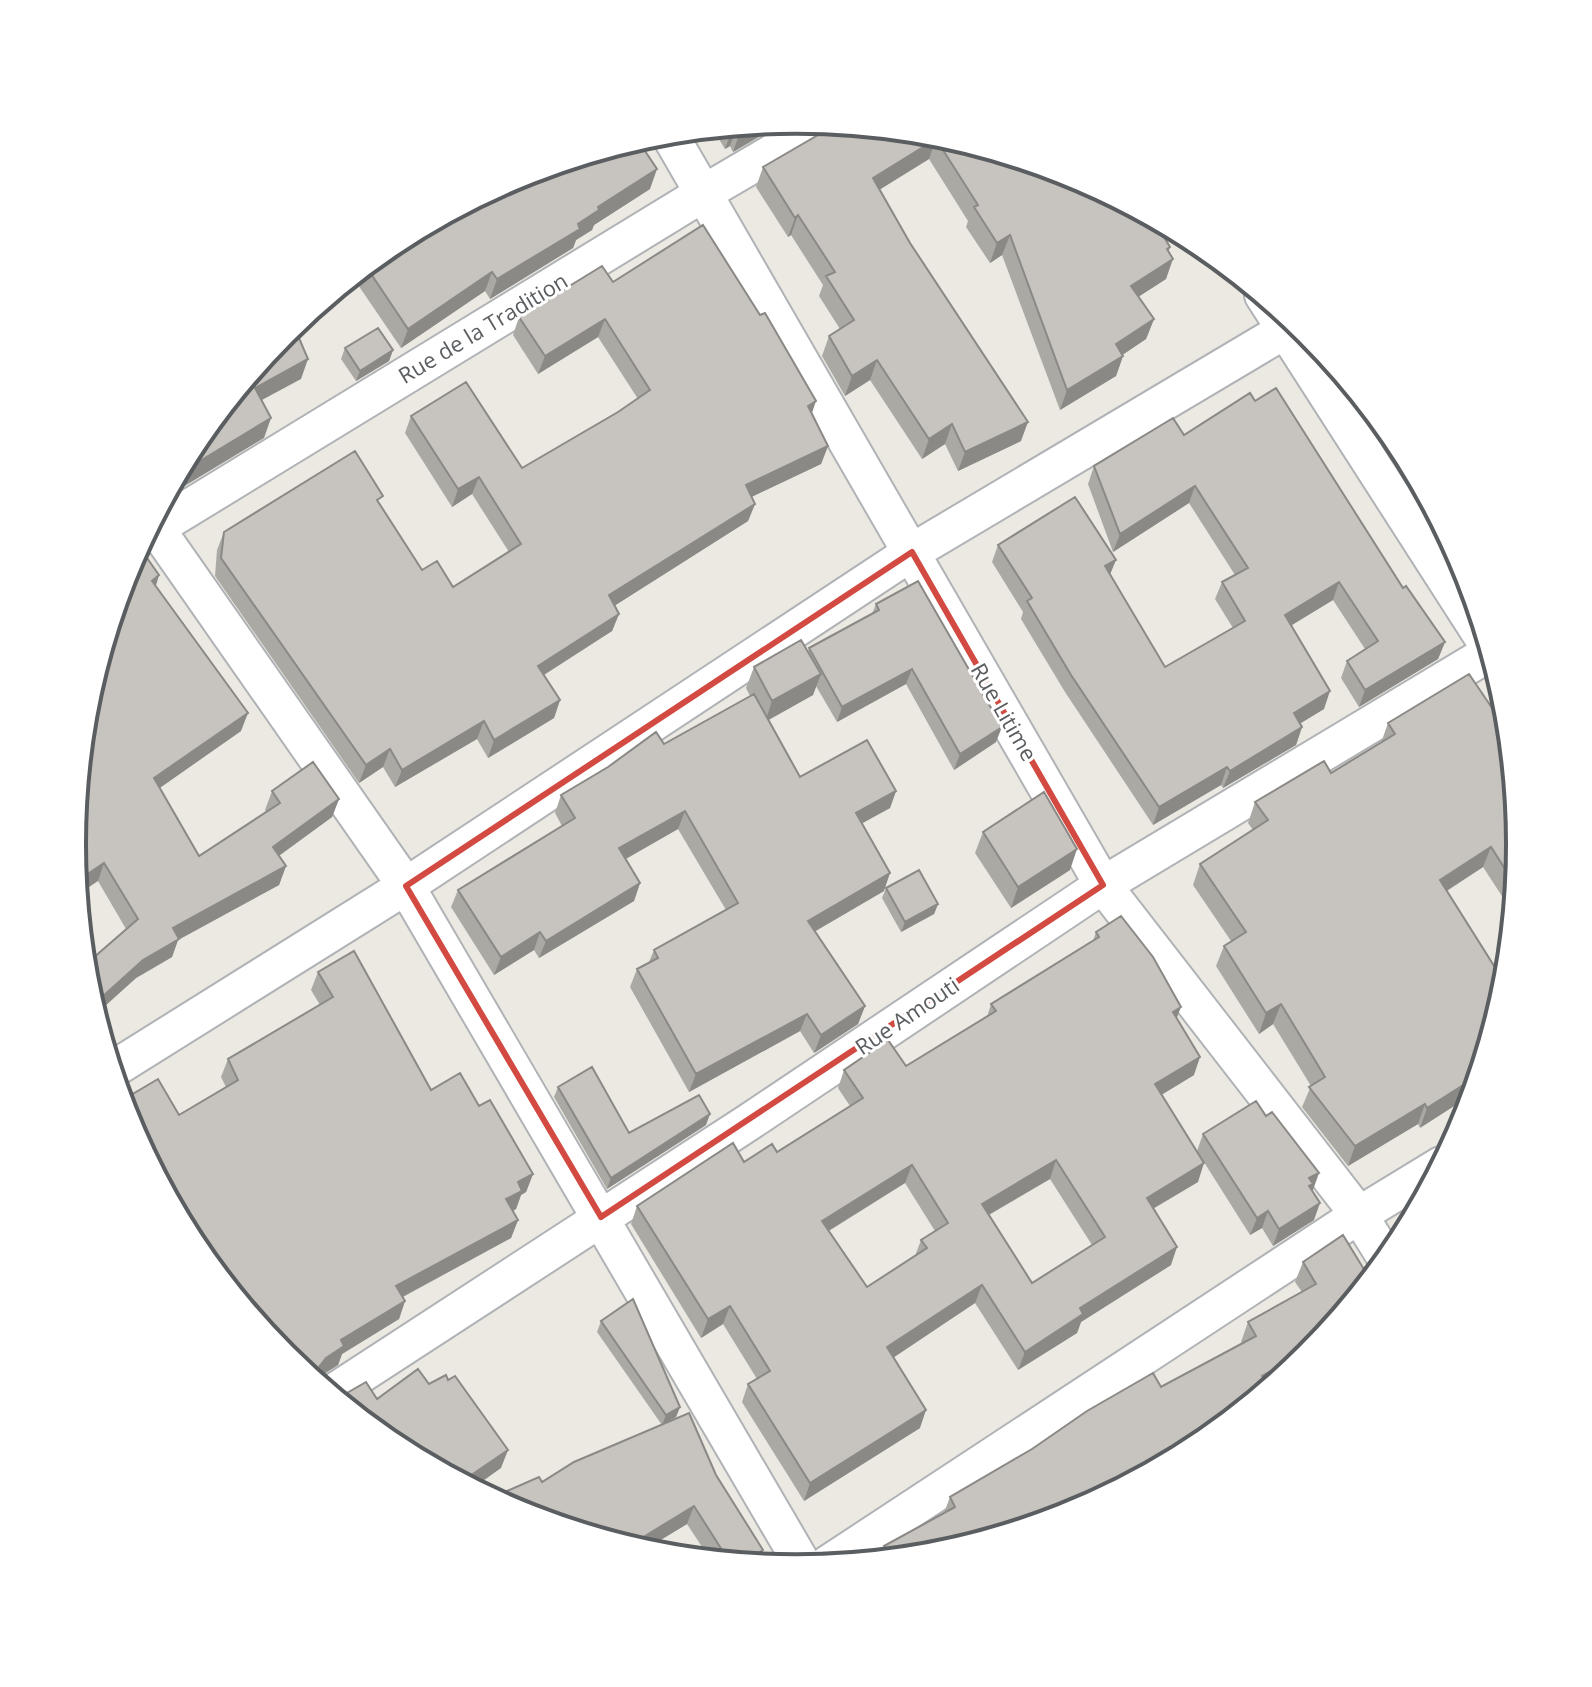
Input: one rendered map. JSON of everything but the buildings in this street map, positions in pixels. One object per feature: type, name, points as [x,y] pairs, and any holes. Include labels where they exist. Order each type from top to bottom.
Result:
[{"type":"street","name":"Rue de la Tradition","points":[[164,519],[804,134]]},
{"type":"street","name":"Rue Litime","points":[[675,144],[1103,885],[1359,1215],[1379,1248]]},
{"type":"street","points":[[122,1064],[406,886],[912,552],[1286,330]]},
{"type":"street","points":[[1303,346],[1467,613]]},
{"type":"street","points":[[156,536],[406,886],[796,1554]]},
{"type":"street","name":"Rue Amouti","points":[[341,1388],[749,1122],[1103,885],[1481,656]]},
{"type":"street","points":[[847,1551],[1424,1176]]},
{"type":"highlighted area","points":[[912,552],[1103,885],[601,1217],[406,886]]}]
